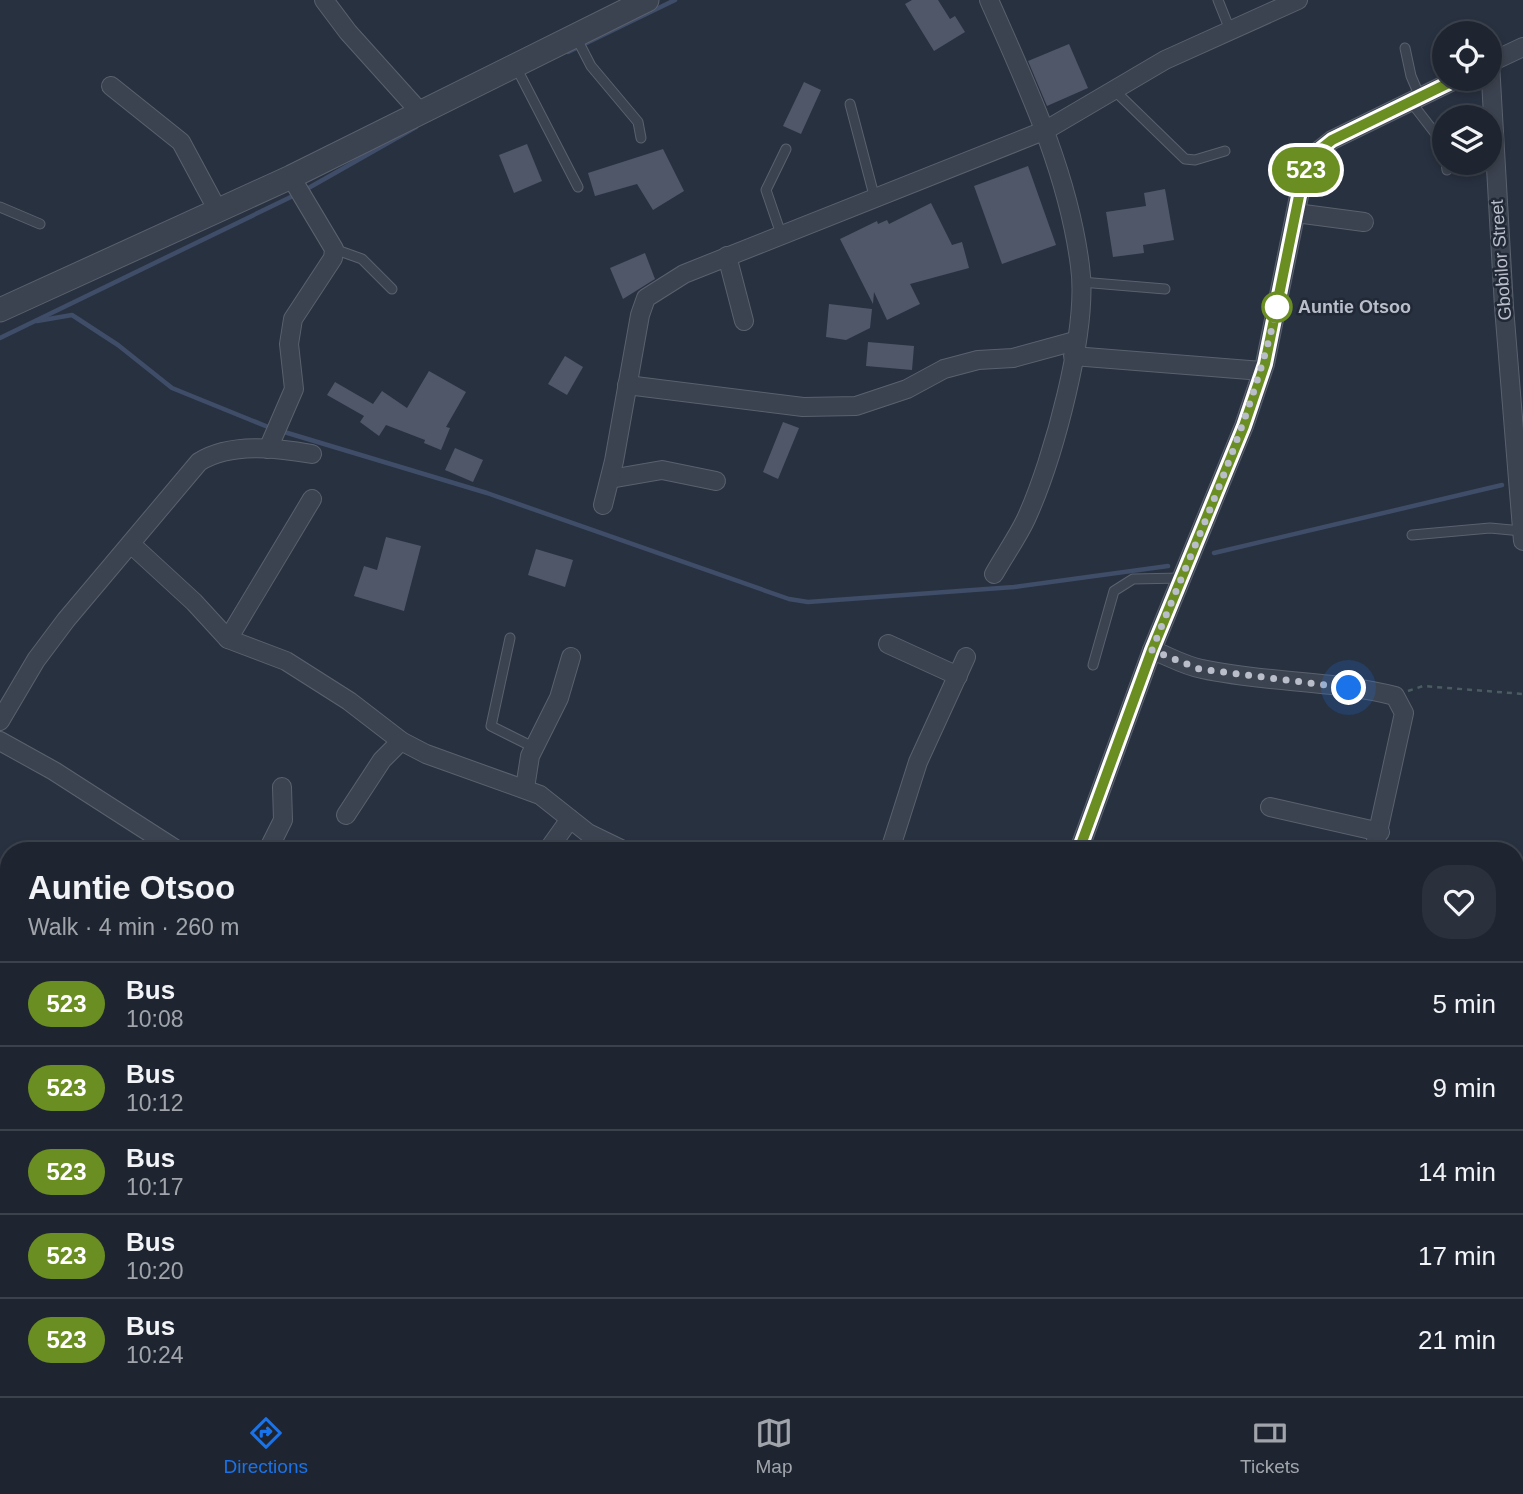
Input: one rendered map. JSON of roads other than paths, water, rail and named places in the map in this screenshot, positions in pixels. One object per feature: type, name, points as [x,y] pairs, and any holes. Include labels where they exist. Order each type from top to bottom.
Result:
[{"type":"street","points":[[324,0],[348,32],[420,111]]},
{"type":"street","points":[[0,310],[217,209],[297,186],[420,111],[647,0]]},
{"type":"street","points":[[989,0],[1046,130],[1074,232],[1081,282],[1079,326],[1057,426],[1026,519],[994,574]]},
{"type":"street","points":[[603,505],[646,298],[684,274],[1046,130],[1166,60],[1298,0]]},
{"type":"street","points":[[1502,57],[1523,47]]},
{"type":"street","points":[[111,86],[181,142],[217,209]]},
{"type":"street","points":[[1082,842],[1152,650],[1244,426],[1262,371],[1303,178],[1312,156],[1332,140],[1432,91]]},
{"type":"street","name":"Gbobilor Street","points":[[1491,91],[1507,348],[1522,494],[1522,536]]},
{"type":"street","points":[[273,437],[294,389],[289,344],[293,318],[333,258],[334,249],[297,186]]},
{"type":"street","points":[[1296,213],[1364,222]]},
{"type":"street","points":[[727,256],[744,321]]},
{"type":"street","points":[[627,385],[803,407],[856,406],[907,389],[944,369],[978,360],[1074,349],[1262,371]]},
{"type":"street","points":[[0,721],[44,650],[199,462],[220,452],[273,437],[312,454]]},
{"type":"street","points":[[610,479],[662,470],[716,481]]},
{"type":"street","points":[[228,639],[312,499]]},
{"type":"street","points":[[132,545],[194,602],[228,639],[297,668],[349,701],[401,741],[466,771],[525,788],[555,804],[588,833],[607,842]]},
{"type":"street","points":[[888,644],[958,676]]},
{"type":"street","points":[[1152,650],[1199,669],[1306,685],[1370,690],[1395,696],[1404,713],[1377,842]]},
{"type":"street","points":[[525,788],[533,747],[559,698],[571,657]]},
{"type":"street","points":[[893,842],[918,762],[966,657]]},
{"type":"street","points":[[0,741],[164,842]]},
{"type":"street","points":[[346,815],[382,760],[401,741]]},
{"type":"street","points":[[272,842],[283,820],[282,787]]},
{"type":"street","points":[[1270,807],[1380,832]]},
{"type":"street","points":[[554,842],[570,819]]},
{"type":"lane","points":[[1218,0],[1230,30]]},
{"type":"lane","points":[[575,35],[592,66],[606,79],[638,122],[641,138]]},
{"type":"lane","points":[[1405,48],[1415,99],[1432,128]]},
{"type":"lane","points":[[515,65],[578,187]]},
{"type":"lane","points":[[1114,90],[1185,159],[1225,151]]},
{"type":"lane","points":[[850,104],[875,200]]},
{"type":"lane","points":[[781,234],[766,190],[786,149]]},
{"type":"lane","points":[[0,207],[40,224]]},
{"type":"lane","points":[[334,249],[362,259],[392,289]]},
{"type":"lane","points":[[1081,282],[1165,289]]},
{"type":"lane","points":[[1412,535],[1490,528],[1522,536]]},
{"type":"lane","points":[[1093,665],[1114,591],[1133,579],[1181,578]]},
{"type":"lane","points":[[510,638],[491,726],[533,747]]},
{"type":"waterway","points":[[568,52],[675,0]]},
{"type":"waterway","points":[[305,190],[416,127]]},
{"type":"waterway","points":[[0,338],[297,194]]},
{"type":"waterway","points":[[37,321],[72,315],[118,345],[172,388],[273,429]]},
{"type":"waterway","points":[[281,431],[487,493],[789,599],[808,602],[1014,587],[1168,566]]},
{"type":"waterway","points":[[1214,553],[1502,485]]},
{"type":"place","name":"Auntie Otsoo","points":[[1277,307]]}]
